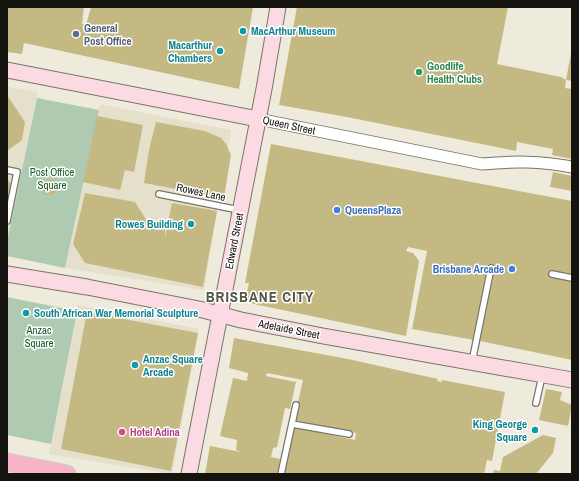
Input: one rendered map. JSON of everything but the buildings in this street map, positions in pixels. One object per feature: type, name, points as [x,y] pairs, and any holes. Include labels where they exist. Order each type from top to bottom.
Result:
[{"type":"main road","points":[[7,462],[67,474]]},
{"type":"street","name":"Edward Street","points":[[189,474],[258,119],[278,7]]},
{"type":"street","name":"Queen Street","points":[[7,70],[482,164],[518,161],[553,163],[572,167]]},
{"type":"street","name":"Adelaide Street","points":[[7,274],[87,287],[323,336],[572,380]]},
{"type":"lane","points":[[7,170],[17,172],[7,221]]},
{"type":"lane","name":"Rowes Lane","points":[[159,194],[240,210]]},
{"type":"lane","points":[[472,362],[491,268]]},
{"type":"lane","points":[[552,274],[572,278]]},
{"type":"lane","points":[[536,404],[542,374]]},
{"type":"lane","points":[[281,474],[296,405]]},
{"type":"lane","points":[[292,424],[349,434]]},
{"type":"shaded area","points":[[7,87],[37,92],[37,98],[7,242]]},
{"type":"shaded area","points":[[100,104],[231,130],[204,290],[65,268]]},
{"type":"shaded area","points":[[77,305],[199,329],[172,474],[49,454]]},
{"type":"green space","name":"Post Office Square","points":[[37,98],[99,110],[65,268],[7,256],[7,242]]},
{"type":"green space","name":"Anzac Square","points":[[7,297],[77,311],[51,444],[7,435]]},
{"type":"place","name":"MacArthur Museum","points":[[243,31]]},
{"type":"place","name":"General Post Office","points":[[76,34]]},
{"type":"place","name":"Macarthur Chambers","points":[[220,51]]},
{"type":"place","name":"Goodlife Health Clubs","points":[[419,72]]},
{"type":"place","name":"QueensPlaza","points":[[337,210]]},
{"type":"place","name":"Rowes Building","points":[[191,224]]},
{"type":"place","name":"Brisbane Arcade","points":[[512,269]]},
{"type":"place","name":"South African War Memorial Sculpture","points":[[26,313]]},
{"type":"place","name":"Anzac Square Arcade","points":[[135,365]]},
{"type":"place","name":"King George Square","points":[[535,430]]},
{"type":"place","name":"Hotel Adina","points":[[122,432]]},
{"type":"district","name":"BRISBANE CITY","points":[[260,296]]}]
